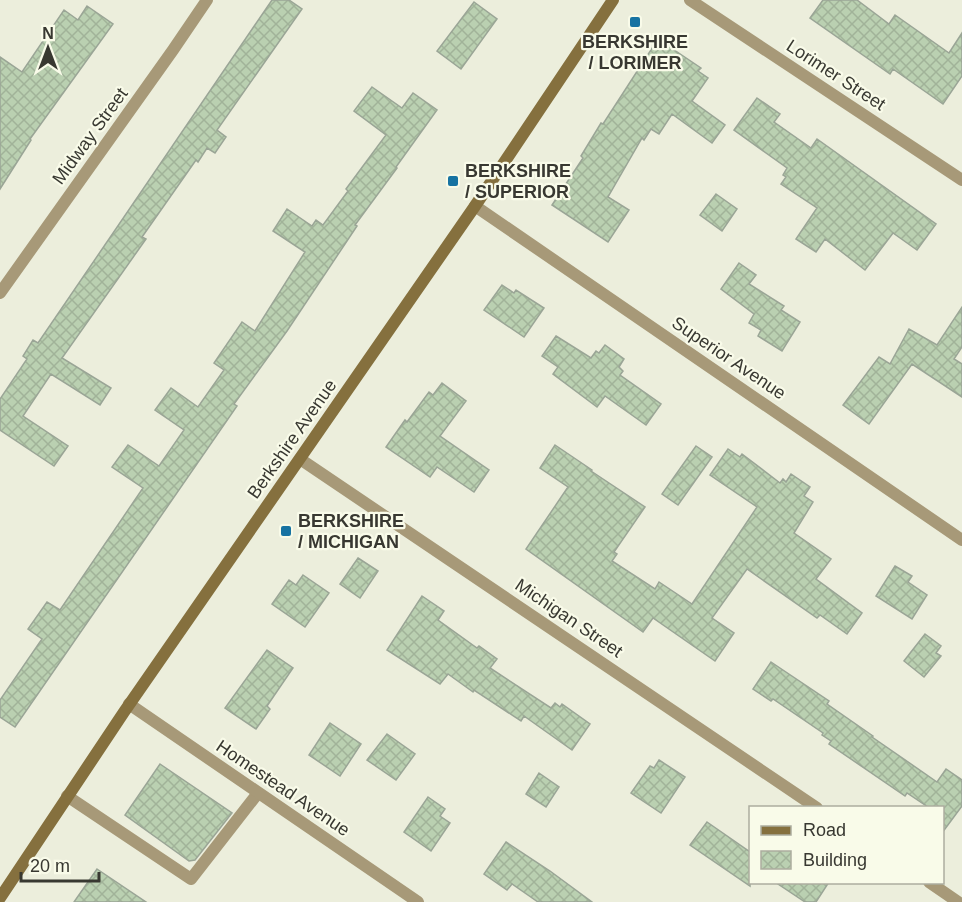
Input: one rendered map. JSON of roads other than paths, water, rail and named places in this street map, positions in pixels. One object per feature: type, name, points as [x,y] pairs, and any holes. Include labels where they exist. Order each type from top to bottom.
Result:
[{"type":"main road","name":"Berkshire Avenue","points":[[0,898],[129,704],[475,206],[613,0]]},
{"type":"street","name":"Midway Street","points":[[0,292],[207,0]]},
{"type":"street","name":"Lorimer Street","points":[[690,0],[962,180]]},
{"type":"street","name":"Superior Avenue","points":[[475,206],[962,540]]},
{"type":"street","name":"Michigan Street","points":[[300,459],[817,806]]},
{"type":"street","name":"Homestead Avenue","points":[[129,704],[418,902]]},
{"type":"street","points":[[68,796],[191,879],[258,793]]},
{"type":"street","points":[[932,884],[958,902]]},
{"type":"place","name":"BERKSHIRE / LORIMER","points":[[635,22]]},
{"type":"place","name":"BERKSHIRE / SUPERIOR","points":[[453,181]]},
{"type":"place","name":"BERKSHIRE / MICHIGAN","points":[[286,531]]}]
